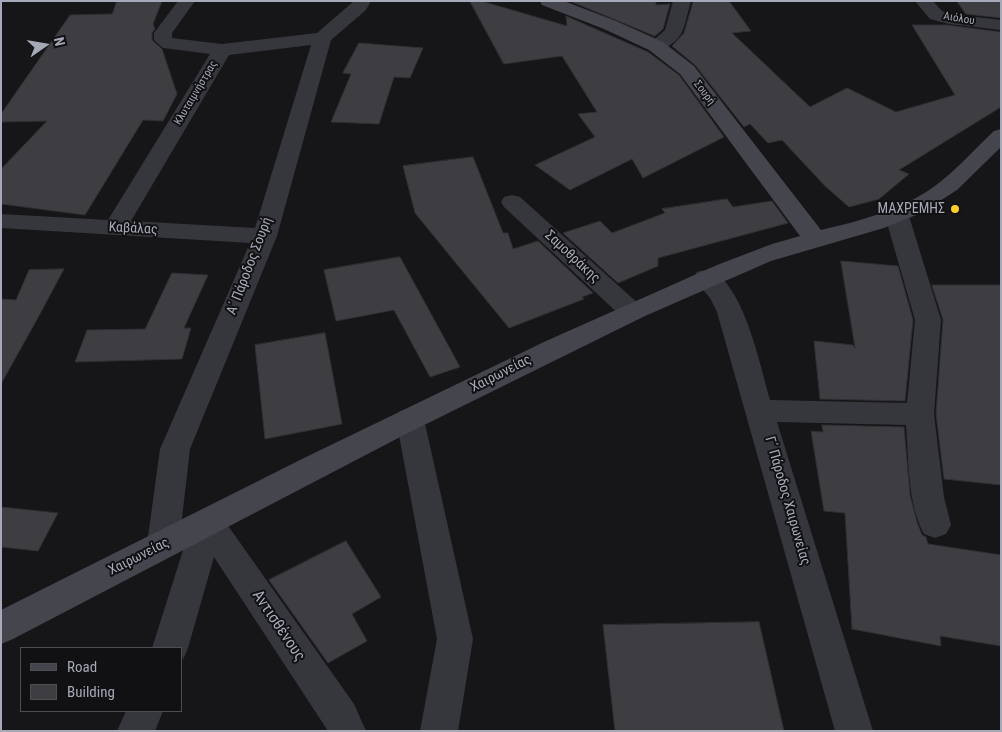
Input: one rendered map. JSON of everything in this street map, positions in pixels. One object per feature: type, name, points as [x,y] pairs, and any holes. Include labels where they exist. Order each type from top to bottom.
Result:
[{"type":"street","name":"Κλυταιμνήστρας","points":[[115,228],[222,50],[170,44],[162,40],[163,33],[186,1]]},
{"type":"street","points":[[222,50],[322,38],[360,6],[362,1]]},
{"type":"street","name":"Σουρή","points":[[548,1],[610,25],[656,46],[686,70],[815,240]]},
{"type":"street","points":[[656,46],[673,32],[682,1]]},
{"type":"street","name":"Αιόλου","points":[[923,1],[936,15],[949,19],[1001,25]]},
{"type":"street","name":"Α΄ Πάροδος Σουρή","points":[[163,544],[175,449],[265,236],[322,38]]},
{"type":"street","name":"Χαιρωνείας","points":[[1,628],[535,356],[706,278],[782,249],[897,216],[936,196],[1001,135]]},
{"type":"street","name":"Σαμοθράκης","points":[[512,202],[632,312]]},
{"type":"street","points":[[897,216],[928,320],[920,414],[928,497],[935,525]]},
{"type":"street","name":"Καβάλας","points":[[1,222],[265,236]]},
{"type":"street","name":"Γ΄ Πάροδος Χαιρωνείας","points":[[706,278],[720,294],[730,312],[854,731]]},
{"type":"street","points":[[760,411],[920,414]]},
{"type":"street","points":[[410,420],[455,639],[439,731]]},
{"type":"street","points":[[170,647],[208,522]]},
{"type":"street","name":"Αντισθένους","points":[[208,522],[341,717],[347,731]]},
{"type":"street","points":[[136,731],[144,712]]},
{"type":"building","points":[[117,1],[162,1],[153,24],[155,29],[152,33],[152,40],[162,49],[177,94],[163,121],[143,120],[85,215],[1,204],[1,169],[47,121],[1,122],[1,114],[70,15],[112,14]]},
{"type":"building","points":[[470,1],[481,1],[567,26],[566,16],[648,52],[679,75],[724,137],[643,178],[632,159],[570,190],[535,165],[595,137],[578,114],[597,112],[562,56],[504,64]]},
{"type":"building","points":[[570,1],[656,1],[656,5],[670,4],[663,29],[655,36]]},
{"type":"building","points":[[729,1],[751,31],[732,33],[810,107],[847,88],[896,112],[955,95],[912,25],[947,25],[1001,32],[1001,107],[899,170],[909,174],[879,199],[849,207],[825,186],[782,140],[768,143],[750,124],[744,127],[695,65],[672,46],[684,33],[693,2]]},
{"type":"building","points":[[957,1],[1001,1],[1001,18],[966,14]]},
{"type":"building","points":[[359,43],[423,48],[410,78],[394,77],[379,124],[331,122],[351,74],[343,73]]},
{"type":"building","points":[[473,157],[503,233],[508,233],[513,249],[538,241],[593,293],[582,297],[584,299],[509,328],[415,213],[403,166]]},
{"type":"building","points":[[727,199],[733,207],[772,201],[788,223],[658,258],[658,266],[618,283],[563,233],[600,221],[612,233],[665,213],[662,209]]},
{"type":"building","points":[[400,257],[460,367],[430,377],[394,310],[336,321],[324,270]]},
{"type":"building","points":[[841,261],[898,266],[913,320],[905,401],[820,399],[814,341],[853,345],[855,348]]},
{"type":"building","points":[[64,269],[1,384],[1,299],[16,300],[29,270]]},
{"type":"building","points":[[172,273],[208,275],[184,328],[191,328],[182,359],[75,362],[87,330],[145,329]]},
{"type":"building","points":[[932,285],[1001,285],[1001,485],[944,479],[936,414],[943,320]]},
{"type":"building","points":[[325,333],[342,424],[265,439],[255,345]]},
{"type":"building","points":[[822,425],[904,427],[910,495],[917,522],[928,544],[1001,555],[1001,646],[940,636],[941,646],[852,629],[845,513],[824,511],[811,431],[823,432]]},
{"type":"building","points":[[1,507],[58,513],[38,551],[1,547]]},
{"type":"building","points":[[346,541],[381,597],[352,614],[367,641],[328,663],[269,580]]},
{"type":"building","points":[[759,622],[784,731],[615,731],[603,625]]},
{"type":"place","name":"ΜΑΧΡΕΜΗΣ","points":[[955,209]]}]
